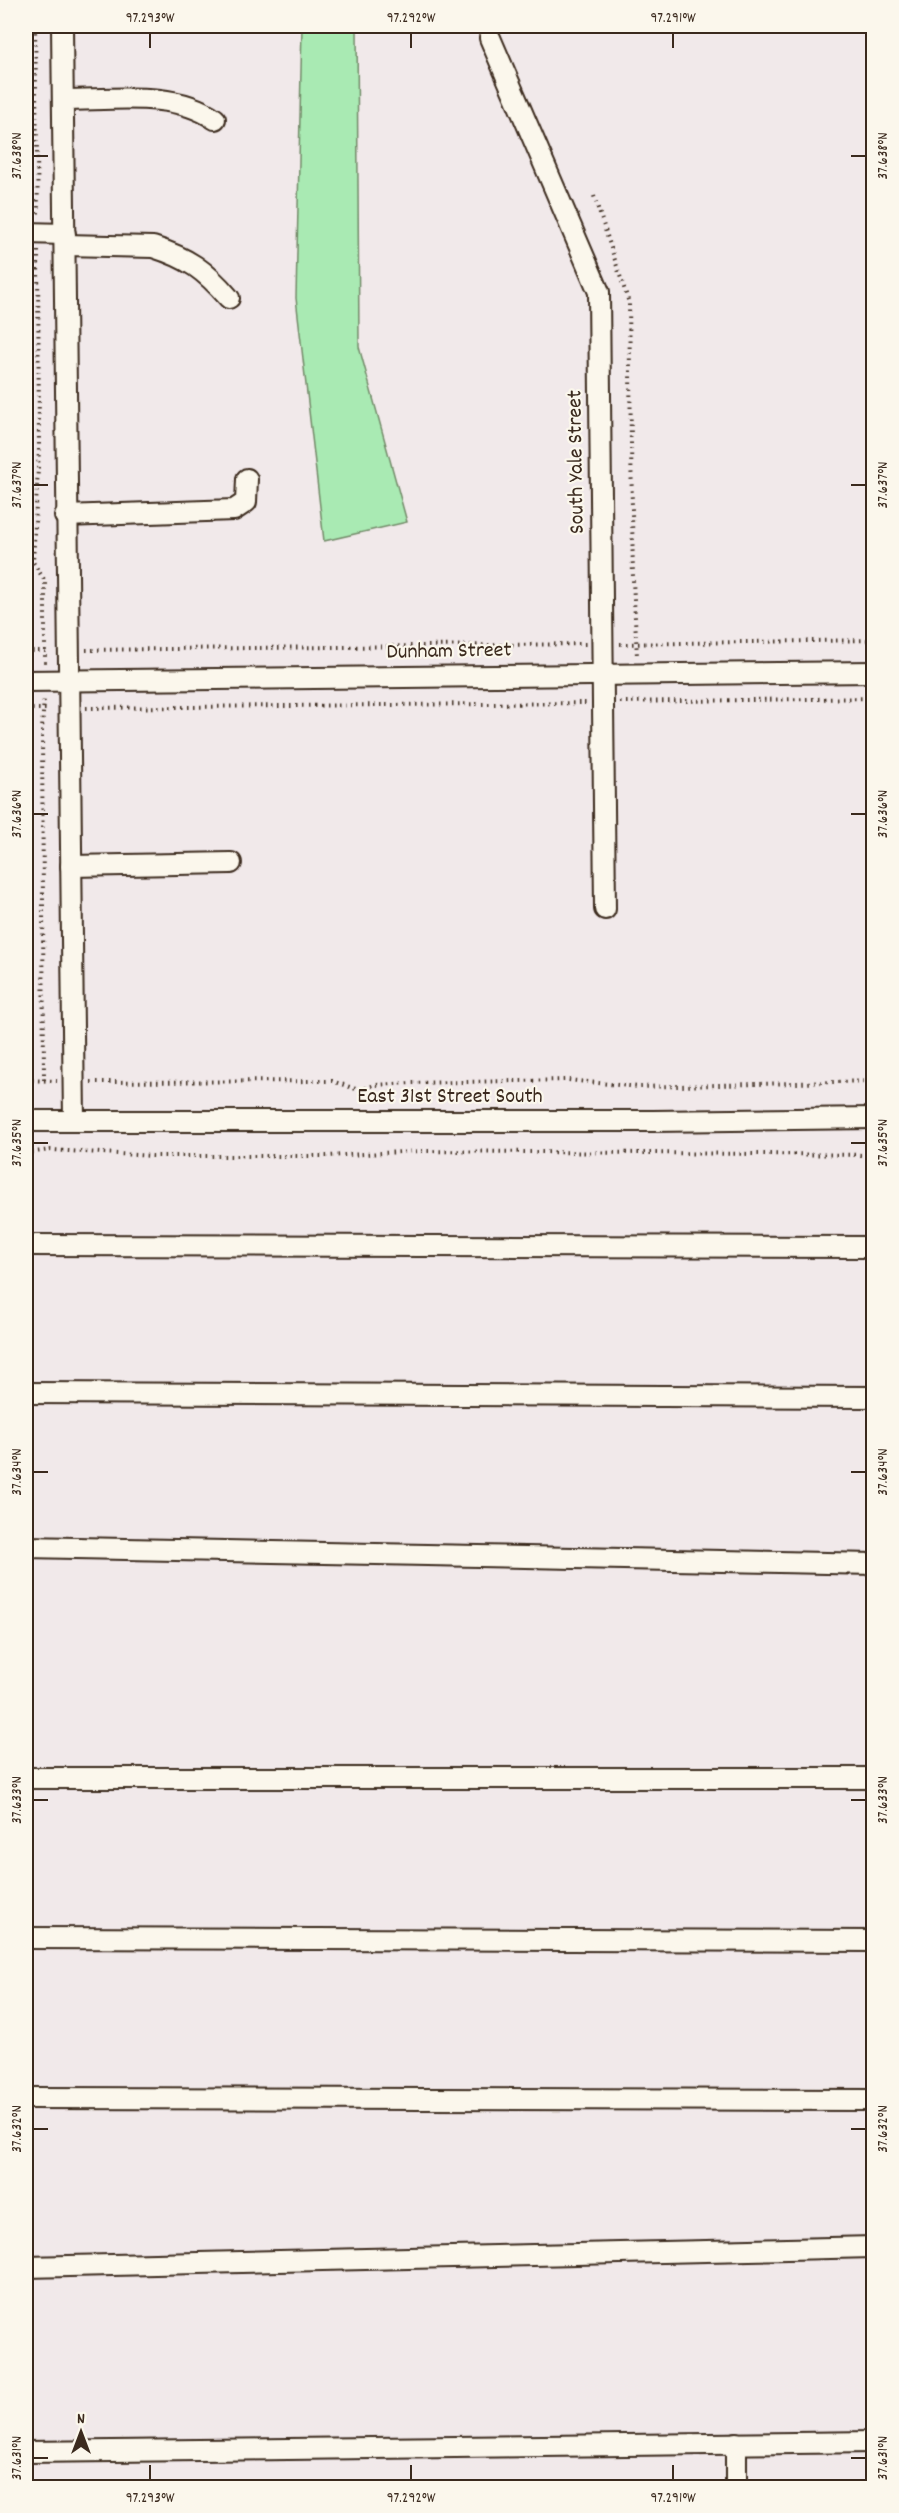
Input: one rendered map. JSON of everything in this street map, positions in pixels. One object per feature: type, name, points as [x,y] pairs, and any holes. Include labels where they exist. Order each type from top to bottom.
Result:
[{"type":"street","points":[[62,26],[65,516],[70,708],[74,1121]]},
{"type":"street","name":"South Yale Street","points":[[490,38],[598,292],[605,909]]},
{"type":"street","points":[[64,100],[176,102],[198,107],[215,119]]},
{"type":"street","points":[[32,234],[65,240],[153,247],[164,250],[194,263],[212,278],[229,298]]},
{"type":"street","points":[[65,516],[234,510],[246,502],[247,479]]},
{"type":"street","name":"Dunham Street","points":[[35,681],[873,672]]},
{"type":"street","points":[[71,866],[231,863]]},
{"type":"street","name":"East 31st Street South","points":[[26,1121],[653,1121],[873,1118]]},
{"type":"street","points":[[26,1245],[873,1247]]},
{"type":"street","points":[[26,1393],[873,1396]]},
{"type":"street","points":[[26,1547],[873,1564]]},
{"type":"street","points":[[26,1778],[873,1778]]},
{"type":"street","points":[[26,1938],[873,1941]]},
{"type":"street","points":[[26,2098],[873,2100]]},
{"type":"street","points":[[26,2267],[873,2247]]},
{"type":"street","points":[[26,2452],[873,2442]]},
{"type":"street","points":[[736,2443],[736,2487]]},
{"type":"path","points":[[35,26],[32,234],[39,449],[33,562],[45,580],[45,651],[35,681],[44,709],[42,742],[44,1080]]},
{"type":"path","points":[[594,195],[629,303],[633,580],[640,702]]},
{"type":"path","points":[[26,651],[873,640]]},
{"type":"path","points":[[26,709],[873,698]]},
{"type":"path","points":[[26,1080],[332,1081],[359,1090],[375,1085],[568,1080],[639,1087],[873,1081]]},
{"type":"path","points":[[26,1153],[51,1150],[153,1156],[327,1156],[420,1151],[873,1155]]},
{"type":"green space","points":[[302,26],[357,26],[359,347],[407,522],[324,541],[296,298]]}]
